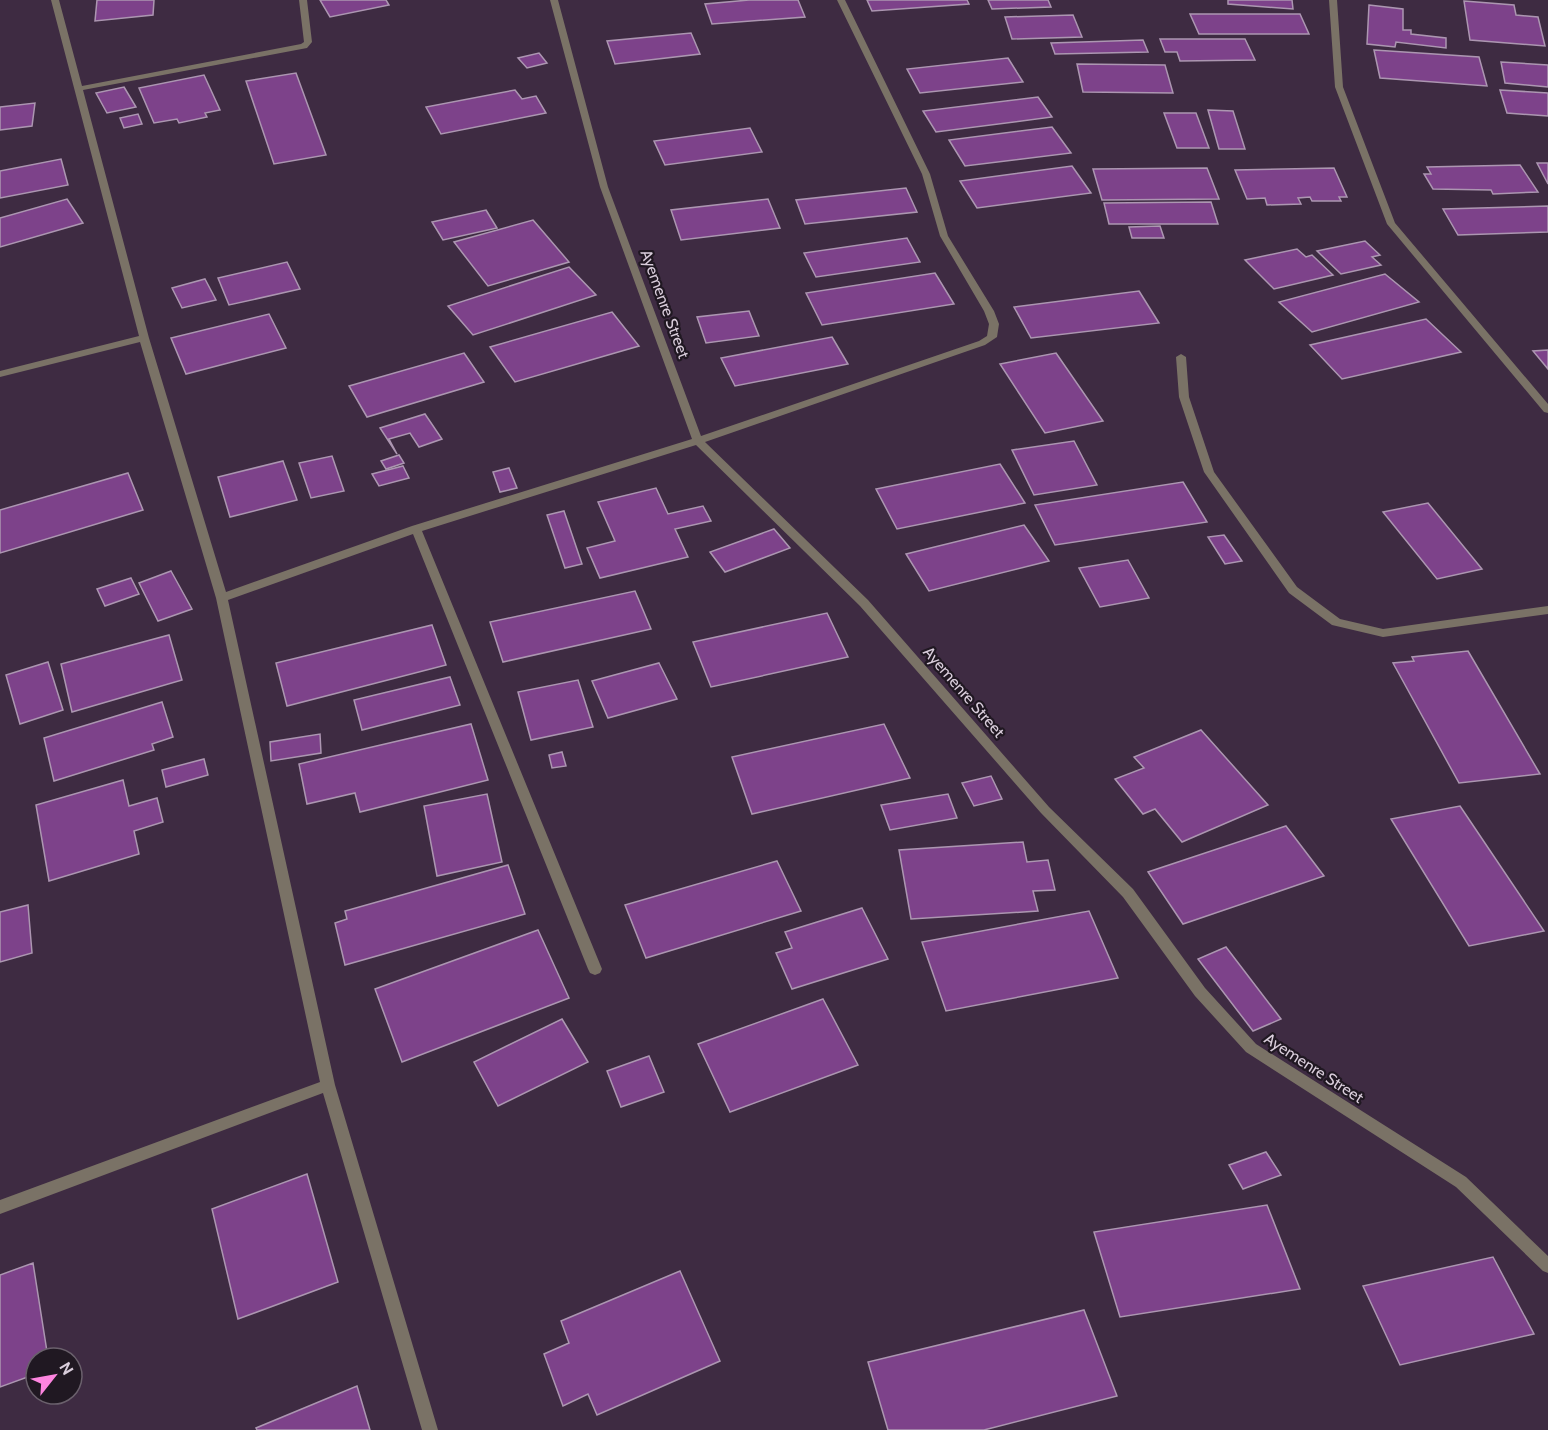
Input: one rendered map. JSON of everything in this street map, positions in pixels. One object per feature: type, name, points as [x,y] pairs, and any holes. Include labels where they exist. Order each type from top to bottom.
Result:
[{"type":"street","points":[[55,0],[144,338],[222,598],[328,1085],[430,1430]]},
{"type":"street","points":[[78,89],[304,46],[308,42],[303,0]]},
{"type":"street","name":"Ayemenre Street","points":[[554,0],[604,187],[698,441],[864,603],[1045,810],[1128,893],[1200,992],[1251,1048],[1461,1182],[1548,1266]]},
{"type":"street","points":[[222,598],[416,529],[698,441],[982,343],[992,337],[994,324],[989,311],[944,236],[926,174],[842,0]]},
{"type":"street","points":[[1333,0],[1339,87],[1391,224],[1548,410]]},
{"type":"street","points":[[0,374],[144,338]]},
{"type":"street","points":[[1181,357],[1184,397],[1209,472],[1293,590],[1336,622],[1383,633],[1548,610]]},
{"type":"street","points":[[416,529],[595,969]]},
{"type":"street","points":[[0,1208],[328,1085]]},
{"type":"building","points":[[97,0],[154,0],[153,15],[95,21]]},
{"type":"building","points":[[320,0],[386,0],[389,5],[330,17]]},
{"type":"building","points":[[749,0],[798,0],[805,17],[712,24],[705,4]]},
{"type":"building","points":[[867,0],[967,0],[969,4],[872,11]]},
{"type":"building","points":[[988,0],[1048,0],[1051,7],[992,9]]},
{"type":"building","points":[[1228,0],[1292,0],[1293,9],[1228,4]]},
{"type":"building","points":[[1464,1],[1514,5],[1516,15],[1538,17],[1545,46],[1470,40]]},
{"type":"building","points":[[1369,5],[1403,9],[1403,30],[1411,30],[1411,34],[1446,38],[1446,48],[1396,42],[1395,47],[1367,44]]},
{"type":"building","points":[[1190,14],[1300,14],[1309,34],[1199,34]]},
{"type":"building","points":[[1073,15],[1082,37],[1012,39],[1005,17]]},
{"type":"building","points":[[691,33],[700,54],[615,64],[607,41]]},
{"type":"building","points":[[1160,39],[1245,39],[1255,60],[1180,61],[1177,52],[1165,52]]},
{"type":"building","points":[[1143,40],[1148,52],[1055,54],[1051,43]]},
{"type":"building","points":[[1374,50],[1479,57],[1487,86],[1380,78]]},
{"type":"building","points":[[539,53],[547,63],[527,68],[518,58]]},
{"type":"building","points":[[1008,58],[1023,82],[920,93],[907,69]]},
{"type":"building","points":[[1501,62],[1548,65],[1548,87],[1505,83]]},
{"type":"building","points":[[1077,64],[1165,65],[1173,93],[1083,92]]},
{"type":"building","points":[[296,73],[326,155],[274,164],[246,81]]},
{"type":"building","points":[[204,75],[220,110],[205,113],[207,117],[179,123],[177,119],[154,123],[139,88]]},
{"type":"building","points":[[124,87],[136,107],[107,113],[96,93]]},
{"type":"building","points":[[515,90],[522,99],[536,96],[546,113],[441,134],[426,107]]},
{"type":"building","points":[[1500,90],[1548,93],[1548,116],[1507,113]]},
{"type":"building","points":[[1038,97],[1052,117],[936,132],[923,111]]},
{"type":"building","points":[[35,103],[32,126],[0,130],[0,107]]},
{"type":"building","points":[[1208,110],[1233,111],[1245,149],[1219,149]]},
{"type":"building","points":[[1164,113],[1196,113],[1209,148],[1177,148]]},
{"type":"building","points":[[138,114],[142,124],[124,128],[120,118]]},
{"type":"building","points":[[1052,127],[1071,153],[965,166],[949,140]]},
{"type":"building","points":[[750,128],[762,152],[665,165],[654,141]]},
{"type":"building","points":[[61,159],[68,185],[0,198],[0,171]]},
{"type":"building","points":[[1537,163],[1548,163],[1548,184]]},
{"type":"building","points":[[1520,165],[1538,192],[1493,194],[1491,190],[1433,189],[1424,174],[1431,174],[1427,167]]},
{"type":"building","points":[[1072,166],[1091,193],[977,208],[960,181]]},
{"type":"building","points":[[1207,168],[1219,199],[1102,200],[1093,169]]},
{"type":"building","points":[[1334,168],[1347,197],[1339,197],[1341,201],[1312,201],[1310,197],[1298,198],[1301,204],[1267,205],[1265,198],[1247,199],[1235,170]]},
{"type":"building","points":[[906,188],[917,212],[805,224],[796,200]]},
{"type":"building","points":[[67,199],[83,223],[0,247],[0,218]]},
{"type":"building","points":[[768,199],[780,228],[681,240],[671,210]]},
{"type":"building","points":[[1211,202],[1218,224],[1109,224],[1104,203]]},
{"type":"building","points":[[1548,206],[1548,232],[1458,235],[1443,209]]},
{"type":"building","points":[[486,210],[497,228],[443,240],[432,222]]},
{"type":"building","points":[[533,220],[569,262],[488,286],[454,242]]},
{"type":"building","points":[[1160,226],[1164,238],[1132,238],[1129,227]]},
{"type":"building","points":[[907,238],[920,262],[816,277],[804,253]]},
{"type":"building","points":[[1365,241],[1380,255],[1372,257],[1381,265],[1341,274],[1317,251]]},
{"type":"building","points":[[1297,249],[1306,257],[1312,255],[1333,275],[1274,289],[1245,260]]},
{"type":"building","points":[[287,262],[300,289],[229,305],[218,278]]},
{"type":"building","points":[[569,267],[596,295],[473,335],[448,306]]},
{"type":"building","points":[[935,273],[954,304],[822,325],[806,293]]},
{"type":"building","points":[[1385,274],[1419,302],[1312,332],[1279,302]]},
{"type":"building","points":[[205,279],[216,300],[182,308],[172,288]]},
{"type":"building","points":[[1139,291],[1159,323],[1031,338],[1014,307]]},
{"type":"building","points":[[749,311],[759,336],[706,343],[697,317]]},
{"type":"building","points":[[612,312],[639,346],[515,382],[490,347]]},
{"type":"building","points":[[269,314],[286,348],[186,374],[171,338]]},
{"type":"building","points":[[1426,319],[1461,352],[1342,379],[1310,345]]},
{"type":"building","points":[[832,337],[848,364],[735,386],[721,358]]},
{"type":"building","points":[[1548,350],[1548,369],[1533,351]]},
{"type":"building","points":[[464,353],[484,382],[367,417],[349,386]]},
{"type":"building","points":[[1056,353],[1103,421],[1045,433],[1000,364]]},
{"type":"building","points":[[425,414],[442,439],[419,447],[410,433],[389,439],[397,454],[380,428]]},
{"type":"building","points":[[1074,441],[1097,485],[1034,495],[1012,450]]},
{"type":"building","points":[[399,455],[404,463],[386,469],[381,461]]},
{"type":"building","points":[[332,456],[344,491],[311,498],[299,463]]},
{"type":"building","points":[[283,461],[297,500],[230,517],[218,477]]},
{"type":"building","points":[[1000,464],[1025,503],[897,529],[876,489]]},
{"type":"building","points":[[403,466],[409,478],[379,486],[372,474]]},
{"type":"building","points":[[509,468],[517,488],[500,492],[493,472]]},
{"type":"building","points":[[128,473],[143,510],[0,553],[0,510]]},
{"type":"building","points":[[1183,482],[1207,522],[1055,545],[1035,505]]},
{"type":"building","points":[[656,488],[668,514],[703,506],[711,521],[675,529],[688,557],[600,578],[587,548],[615,541],[598,502]]},
{"type":"building","points":[[1428,503],[1482,569],[1437,579],[1383,512]]},
{"type":"building","points":[[564,511],[582,564],[565,568],[547,515]]},
{"type":"building","points":[[1024,525],[1049,561],[929,591],[906,554]]},
{"type":"building","points":[[774,529],[790,548],[725,572],[710,552]]},
{"type":"building","points":[[1224,535],[1242,561],[1225,564],[1208,537]]},
{"type":"building","points":[[1128,560],[1149,598],[1100,607],[1079,568]]},
{"type":"building","points":[[171,571],[192,609],[158,621],[139,583]]},
{"type":"building","points":[[131,578],[139,594],[105,606],[97,589]]},
{"type":"building","points":[[635,591],[651,629],[503,662],[490,622]]},
{"type":"building","points":[[827,613],[848,657],[711,687],[693,642]]},
{"type":"building","points":[[432,625],[446,665],[287,706],[276,663]]},
{"type":"building","points":[[169,635],[182,680],[72,712],[61,664]]},
{"type":"building","points":[[1468,651],[1540,774],[1459,783],[1393,663],[1414,661],[1412,657]]},
{"type":"building","points":[[48,662],[63,710],[20,724],[6,675]]},
{"type":"building","points":[[659,663],[677,699],[608,718],[592,681]]},
{"type":"building","points":[[450,677],[460,705],[362,730],[354,700]]},
{"type":"building","points":[[578,680],[593,727],[531,740],[518,692]]},
{"type":"building","points":[[162,702],[173,737],[152,744],[154,750],[54,781],[44,738]]},
{"type":"building","points":[[471,724],[488,780],[360,812],[355,793],[307,804],[299,764]]},
{"type":"building","points":[[884,724],[910,778],[752,814],[732,757]]},
{"type":"building","points":[[1201,730],[1268,805],[1182,842],[1155,809],[1143,814],[1115,779],[1144,768],[1134,757]]},
{"type":"building","points":[[320,734],[321,753],[271,761],[270,742]]},
{"type":"building","points":[[562,752],[566,766],[552,768],[549,755]]},
{"type":"building","points":[[204,759],[208,775],[166,787],[162,770]]},
{"type":"building","points":[[991,776],[1002,799],[974,806],[962,783]]},
{"type":"building","points":[[123,780],[129,806],[157,798],[163,822],[134,831],[139,854],[49,881],[36,805]]},
{"type":"building","points":[[487,794],[502,862],[437,876],[424,806]]},
{"type":"building","points":[[948,794],[957,818],[890,830],[881,805]]},
{"type":"building","points":[[1460,806],[1544,931],[1469,946],[1391,819]]},
{"type":"building","points":[[1286,826],[1324,876],[1183,924],[1148,872]]},
{"type":"building","points":[[1023,842],[1027,862],[1048,860],[1055,890],[1033,891],[1038,911],[911,919],[899,850]]},
{"type":"building","points":[[777,861],[801,911],[646,958],[625,905]]},
{"type":"building","points":[[508,865],[525,914],[345,965],[335,923],[347,919],[345,911]]},
{"type":"building","points":[[28,905],[32,953],[0,962],[0,912]]},
{"type":"building","points":[[862,908],[888,959],[792,989],[776,953],[792,948],[785,932]]},
{"type":"building","points":[[1089,911],[1118,978],[946,1011],[922,942]]},
{"type":"building","points":[[538,930],[569,998],[402,1062],[375,989]]},
{"type":"building","points":[[1226,947],[1281,1019],[1253,1031],[1198,959]]},
{"type":"building","points":[[823,999],[858,1065],[730,1112],[698,1044]]},
{"type":"building","points":[[562,1019],[588,1062],[498,1106],[474,1062]]},
{"type":"building","points":[[649,1056],[664,1092],[621,1107],[607,1071]]},
{"type":"building","points":[[1266,1152],[1281,1175],[1243,1189],[1229,1165]]},
{"type":"building","points":[[307,1174],[338,1282],[238,1319],[212,1209]]},
{"type":"building","points":[[1267,1205],[1300,1289],[1120,1317],[1094,1232]]},
{"type":"building","points":[[1493,1257],[1534,1334],[1400,1365],[1363,1286]]},
{"type":"building","points":[[33,1263],[46,1346],[24,1346],[24,1378],[0,1387],[0,1275]]},
{"type":"building","points":[[680,1271],[720,1361],[597,1415],[588,1394],[563,1406],[544,1354],[569,1343],[561,1321]]},
{"type":"building","points":[[1084,1310],[1117,1396],[984,1430],[888,1430],[868,1362]]},
{"type":"building","points":[[357,1386],[370,1430],[257,1430],[256,1428]]}]
